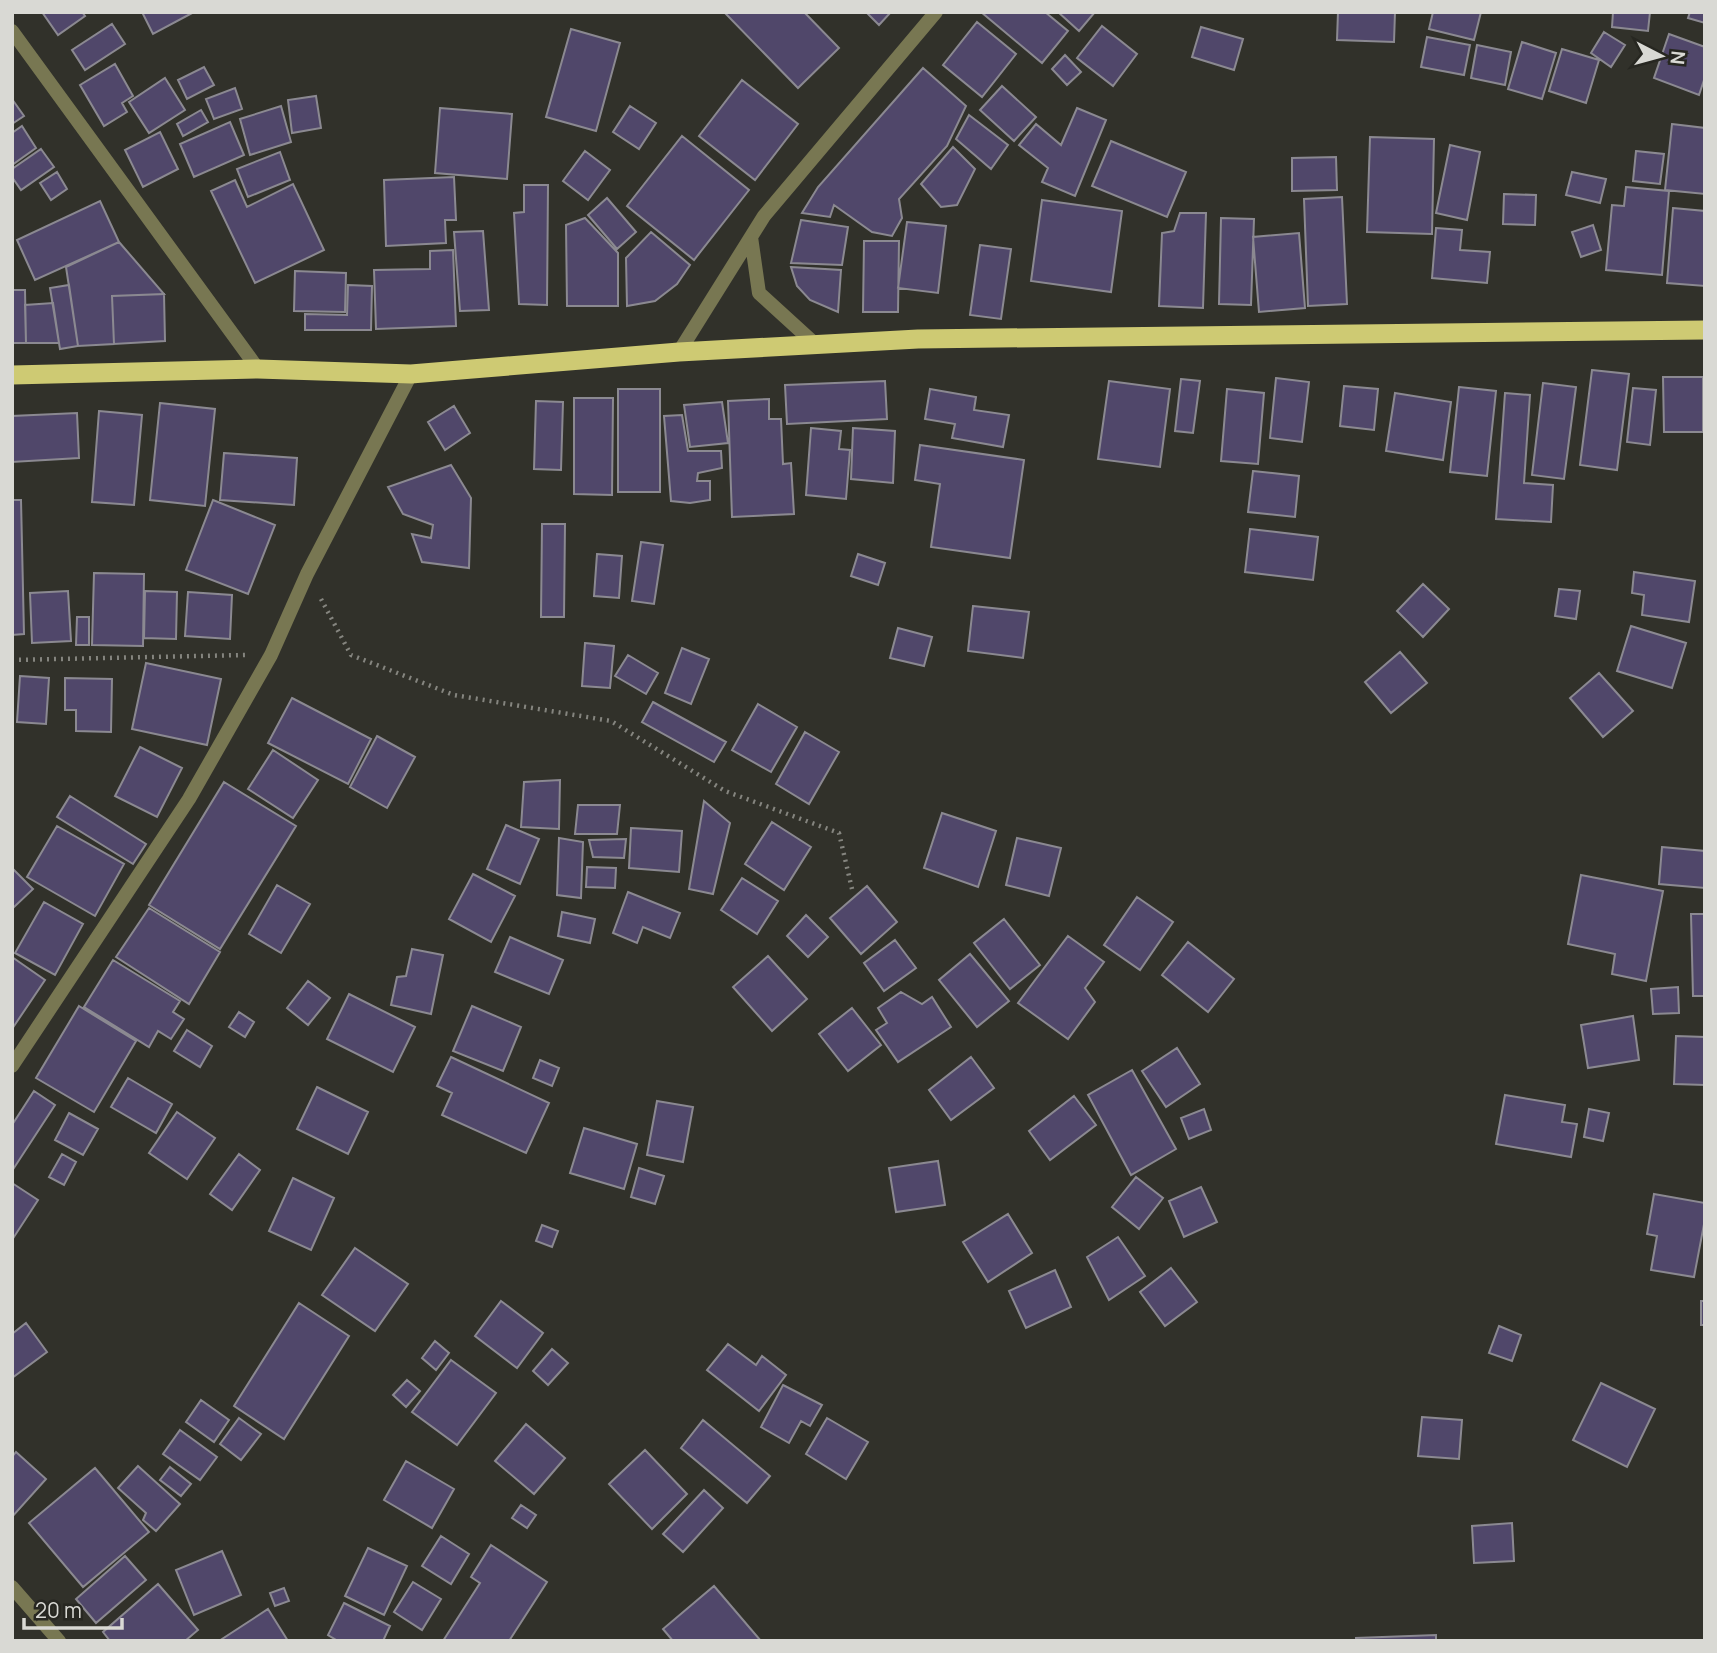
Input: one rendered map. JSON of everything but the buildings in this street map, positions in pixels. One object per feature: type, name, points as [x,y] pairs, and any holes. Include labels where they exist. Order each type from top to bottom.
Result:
[{"type":"highway","points":[[12,375],[258,369],[411,374],[679,352],[918,339],[1705,330]]},
{"type":"street","points":[[679,352],[764,216],[936,12]]},
{"type":"street","points":[[12,31],[258,369]]},
{"type":"street","points":[[751,237],[759,293],[816,345]]},
{"type":"street","points":[[12,1066],[189,799],[271,655],[307,574],[411,374]]},
{"type":"street","points":[[12,1587],[59,1641]]},
{"type":"path","points":[[307,574],[351,655],[454,695],[611,721],[725,792],[839,833],[852,889]]},
{"type":"path","points":[[12,660],[271,655]]}]
